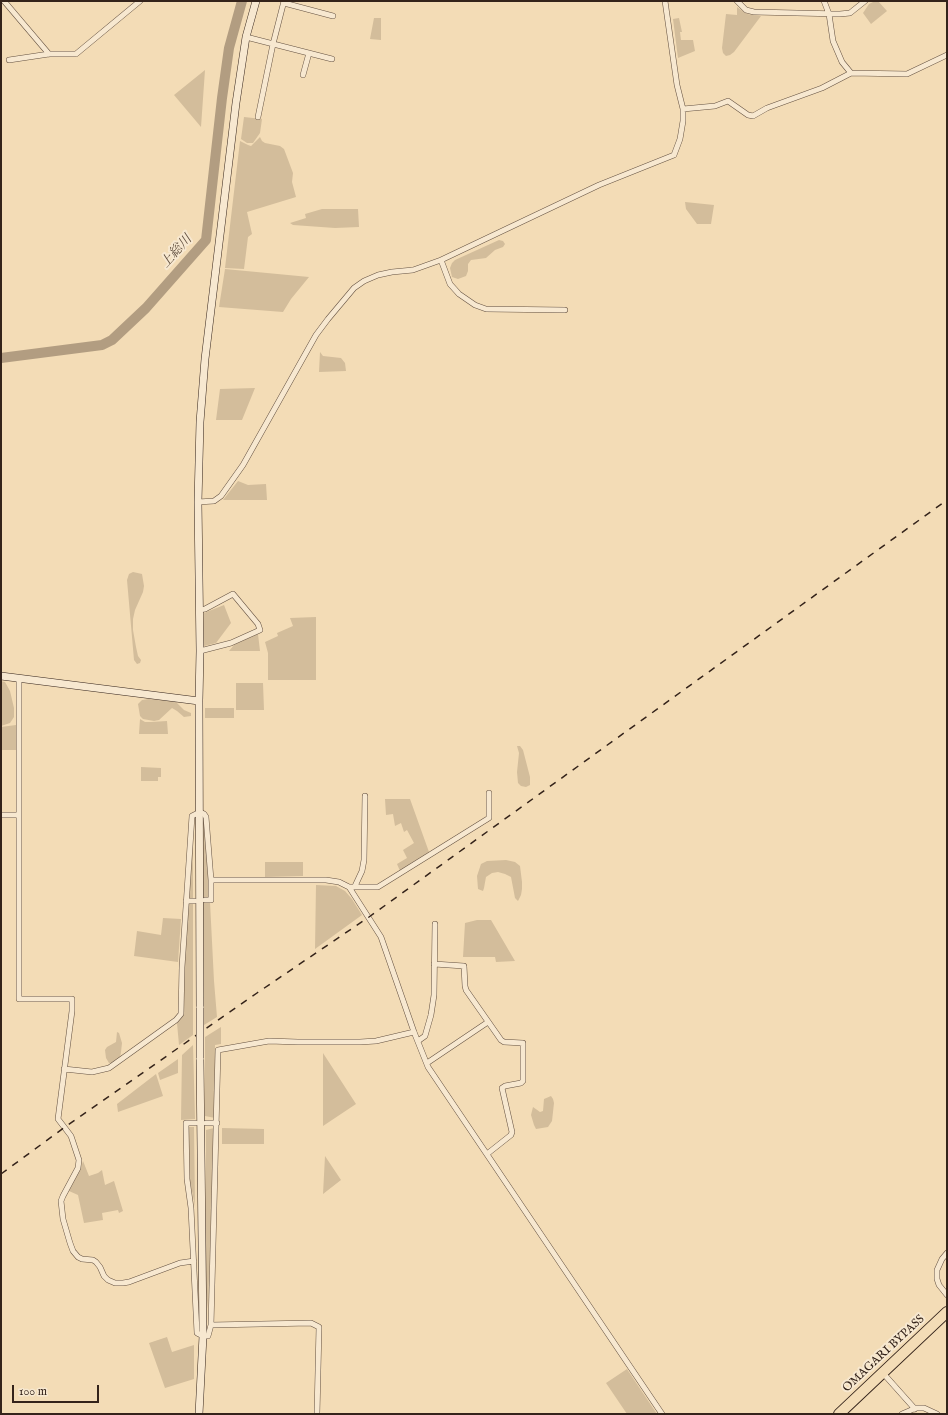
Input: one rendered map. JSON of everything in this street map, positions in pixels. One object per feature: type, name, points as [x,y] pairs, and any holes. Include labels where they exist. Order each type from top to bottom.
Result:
[{"type":"highway","name":"OMAGARI BYPASS","points":[[838,1414],[947,1312]]},
{"type":"street","points":[[4,1],[49,54]]},
{"type":"street","points":[[9,60],[49,54],[76,54],[140,1]]},
{"type":"street","points":[[199,1414],[203,1336],[200,1058],[200,651],[198,502],[201,395],[236,103],[246,37],[256,1]]},
{"type":"street","points":[[198,502],[214,501],[221,496],[243,465],[316,335],[328,318],[354,288],[364,281],[378,275],[413,270],[441,260],[599,185],[674,155],[680,139],[683,109],[677,85],[665,1]]},
{"type":"street","points":[[737,1],[746,10],[754,12],[829,14],[850,13],[864,1]]},
{"type":"street","points":[[824,1],[829,14],[833,41],[842,62],[850,73]]},
{"type":"street","points":[[258,117],[273,44],[284,2],[333,16]]},
{"type":"street","points":[[246,37],[332,59]]},
{"type":"street","points":[[303,75],[309,53]]},
{"type":"street","points":[[683,109],[715,106],[728,102],[748,115],[753,116],[767,108],[822,88],[850,73],[907,74],[947,55]]},
{"type":"street","points":[[441,260],[450,284],[459,294],[474,305],[486,309],[566,310]]},
{"type":"street","points":[[199,610],[232,594],[258,624],[260,630],[231,643],[200,651]]},
{"type":"street","points":[[1,676],[199,701]]},
{"type":"street","points":[[19,678],[19,999],[72,999],[72,1011],[58,1119],[71,1136],[78,1156],[79,1164],[62,1196],[61,1209],[68,1237],[76,1255],[82,1259],[88,1259],[96,1262],[104,1276],[108,1280],[115,1283],[123,1283],[180,1263],[194,1261]]},
{"type":"street","points":[[211,880],[326,880],[352,886],[378,887],[489,818],[489,793]]},
{"type":"street","points":[[352,886],[362,870],[364,860],[365,796]]},
{"type":"street","points":[[200,812],[206,817],[211,880],[211,900],[205,900]]},
{"type":"street","points":[[64,1069],[92,1072],[110,1068],[176,1020],[181,1014],[182,967],[192,816],[200,812]]},
{"type":"street","points":[[1,815],[19,815]]},
{"type":"street","points":[[352,886],[381,936],[414,1032],[428,1067],[662,1414]]},
{"type":"street","points":[[186,901],[195,900]]},
{"type":"street","points":[[418,1041],[425,1036],[431,1015],[434,995],[435,924]]},
{"type":"street","points":[[434,964],[464,966],[466,990],[500,1040],[504,1042],[523,1043],[523,1081],[521,1083],[502,1088],[512,1132],[511,1135],[486,1154]]},
{"type":"street","points":[[427,1063],[488,1022]]},
{"type":"street","points":[[196,1123],[186,1123],[187,1179],[191,1208],[197,1333],[203,1336],[208,1336],[211,1325],[218,1050],[268,1041],[376,1041],[414,1032]]},
{"type":"street","points":[[206,1123],[217,1123]]},
{"type":"street","points":[[947,1253],[942,1259],[937,1270],[939,1285],[947,1295]]},
{"type":"street","points":[[211,1325],[311,1323],[319,1327],[317,1414]]},
{"type":"street","points":[[882,1372],[914,1409]]},
{"type":"street","points":[[902,1414],[914,1409],[924,1408],[937,1414]]},
{"type":"shaded area","points":[[878,1],[887,11],[871,24],[863,13],[869,4]]},
{"type":"shaded area","points":[[737,7],[747,14],[761,16],[734,52],[726,56],[723,53],[722,48],[726,14],[737,15]]},
{"type":"shaded area","points":[[374,18],[381,18],[381,40],[370,39]]},
{"type":"shaded area","points":[[679,18],[682,32],[680,32],[681,40],[693,40],[695,51],[678,58],[673,19]]},
{"type":"shaded area","points":[[205,70],[201,127],[174,95]]},
{"type":"shaded area","points":[[244,117],[262,119],[260,133],[253,143],[247,143],[241,139]]},
{"type":"shaded area","points":[[260,137],[265,143],[280,146],[284,149],[293,173],[292,182],[296,197],[247,212],[252,234],[248,237],[244,269],[225,268],[240,141],[251,146]]},
{"type":"shaded area","points":[[685,202],[714,205],[711,224],[697,224],[686,209]]},
{"type":"shaded area","points":[[322,209],[358,209],[359,227],[335,228],[293,225],[290,223],[306,218],[305,214]]},
{"type":"shaded area","points":[[499,240],[503,241],[505,244],[503,247],[495,250],[486,258],[471,260],[468,264],[466,276],[458,279],[452,277],[450,268],[455,260]]},
{"type":"shaded area","points":[[225,269],[309,277],[291,299],[283,312],[219,307]]},
{"type":"shaded area","points":[[320,352],[323,356],[341,358],[345,363],[346,371],[319,372]]},
{"type":"shaded area","points":[[255,388],[242,420],[216,420],[220,389]]},
{"type":"shaded area","points":[[238,481],[248,485],[266,484],[267,500],[223,500]]},
{"type":"shaded area","points":[[133,572],[142,574],[144,586],[133,619],[136,647],[138,656],[141,660],[140,663],[137,664],[134,660],[127,580],[129,574]]},
{"type":"shaded area","points":[[224,605],[231,623],[216,643],[204,646],[204,613]]},
{"type":"shaded area","points":[[316,617],[316,680],[268,680],[268,653],[265,642],[278,636],[277,633],[293,626],[290,618]]},
{"type":"shaded area","points":[[258,634],[260,651],[229,651],[234,645]]},
{"type":"shaded area","points":[[1,681],[5,682],[10,691],[14,708],[14,717],[10,723],[1,726],[2,710]]},
{"type":"shaded area","points":[[236,683],[263,683],[264,710],[236,710]]},
{"type":"shaded area","points":[[149,699],[176,702],[184,710],[191,713],[191,716],[184,717],[172,708],[159,720],[154,721],[143,719],[140,716],[138,704],[142,700]]},
{"type":"shaded area","points":[[205,708],[234,708],[234,718],[205,718]]},
{"type":"shaded area","points":[[140,719],[145,722],[167,721],[168,734],[139,734]]},
{"type":"shaded area","points":[[16,725],[16,750],[1,750],[1,727]]},
{"type":"shaded area","points":[[517,746],[520,746],[523,750],[530,777],[530,785],[526,787],[521,786],[518,783],[517,772],[519,753]]},
{"type":"shaded area","points":[[141,767],[161,768],[161,777],[158,777],[158,781],[141,781]]},
{"type":"shaded area","points":[[385,799],[410,799],[429,852],[400,871],[397,864],[407,858],[403,850],[414,843],[407,830],[404,832],[401,823],[395,826],[393,814],[386,815]]},
{"type":"shaded area","points":[[203,818],[204,819],[210,898],[202,898]]},
{"type":"shaded area","points":[[193,834],[193,1035],[179,1045],[177,1023],[183,1015],[183,969]]},
{"type":"shaded area","points":[[506,860],[515,862],[520,866],[522,889],[518,901],[515,898],[511,877],[505,874],[498,872],[492,873],[486,877],[483,891],[478,889],[477,876],[481,864],[487,861]]},
{"type":"shaded area","points":[[265,862],[303,862],[303,876],[265,877]]},
{"type":"shaded area","points":[[316,885],[336,886],[345,891],[362,915],[315,949]]},
{"type":"shaded area","points":[[203,901],[210,902],[217,1017],[204,1025]]},
{"type":"shaded area","points":[[163,918],[181,919],[178,962],[134,956],[137,931],[161,935]]},
{"type":"shaded area","points":[[477,920],[491,920],[515,961],[496,962],[495,957],[463,957],[465,923]]},
{"type":"shaded area","points":[[221,1027],[221,1044],[215,1045],[215,1118],[205,1116],[205,1037]]},
{"type":"shaded area","points":[[117,1032],[119,1033],[122,1043],[120,1058],[113,1063],[109,1063],[106,1058],[105,1050],[107,1047],[116,1042]]},
{"type":"shaded area","points":[[193,1045],[195,1119],[181,1120],[182,1055]]},
{"type":"shaded area","points":[[323,1053],[356,1104],[323,1126]]},
{"type":"shaded area","points":[[178,1059],[178,1073],[160,1080],[158,1073]]},
{"type":"shaded area","points":[[156,1074],[163,1096],[118,1112],[117,1104]]},
{"type":"shaded area","points":[[551,1096],[554,1103],[552,1121],[548,1127],[536,1129],[531,1115],[533,1107],[540,1112],[543,1111],[544,1099]]},
{"type":"shaded area","points":[[188,1127],[194,1127],[195,1206],[189,1176]]},
{"type":"shaded area","points":[[214,1128],[208,1309],[206,1292],[206,1130]]},
{"type":"shaded area","points":[[222,1128],[264,1129],[264,1144],[222,1144]]},
{"type":"shaded area","points":[[325,1156],[341,1180],[323,1194]]},
{"type":"shaded area","points":[[83,1161],[89,1176],[102,1170],[105,1185],[114,1181],[123,1211],[119,1213],[118,1210],[102,1213],[103,1220],[84,1223],[78,1195],[69,1191]]},
{"type":"shaded area","points":[[167,1337],[172,1352],[194,1345],[194,1379],[165,1388],[149,1343]]},
{"type":"shaded area","points":[[627,1369],[657,1414],[627,1414],[606,1383]]},
{"type":"waterway","name":"上総川","points":[[1,358],[102,345],[112,340],[146,308],[206,240],[229,48],[242,1]]},
{"type":"railway","points":[[1,1174],[65,1127],[369,917],[947,500]]}]
